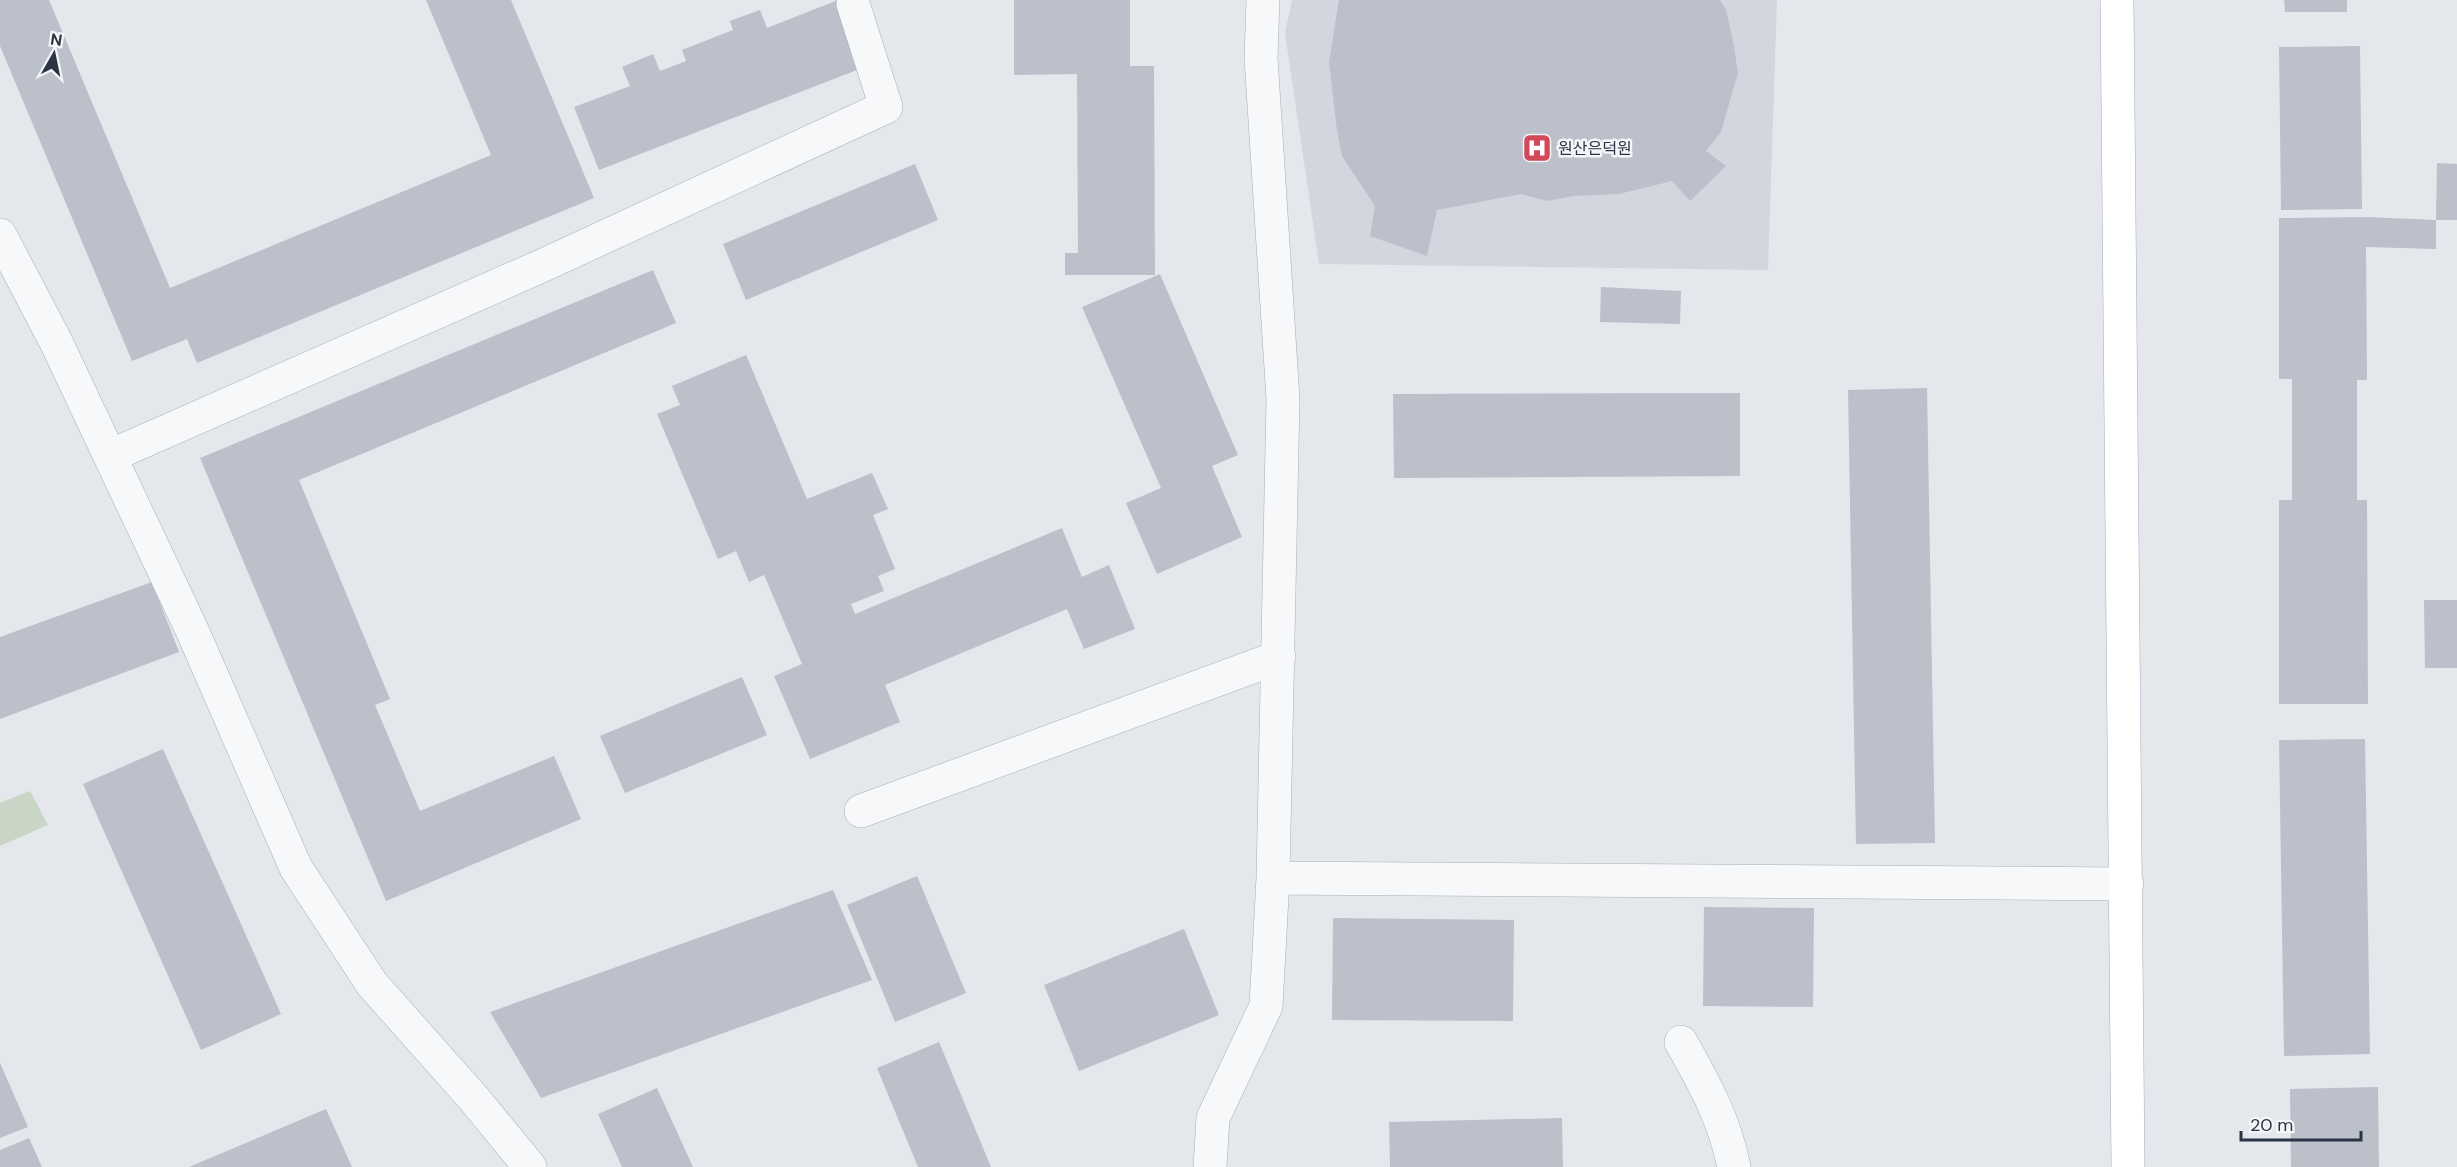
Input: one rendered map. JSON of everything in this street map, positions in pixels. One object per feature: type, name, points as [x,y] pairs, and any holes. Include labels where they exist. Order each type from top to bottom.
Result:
[{"type":"main road","points":[[2117,0],[2128,1167]]},
{"type":"street","points":[[1210,1167],[1213,1118],[1266,1006],[1273,878],[1284,399],[1261,58],[1263,0]]},
{"type":"street","points":[[110,456],[537,268],[886,107],[853,4]]},
{"type":"street","points":[[0,235],[56,342],[192,630],[296,868],[372,984],[475,1100],[530,1167]]},
{"type":"street","points":[[861,811],[1279,657]]},
{"type":"street","points":[[1273,878],[2127,884]]},
{"type":"street","points":[[1681,1042],[1714,1102],[1728,1136],[1734,1167]]},
{"type":"shaded area","name":"원산은덕원","points":[[1292,0],[1777,0],[1768,270],[1319,264],[1285,33]]},
{"type":"green space","points":[[30,791],[48,825],[0,846],[0,803]]},
{"type":"building","points":[[0,0],[49,0],[170,288],[491,155],[426,0],[511,0],[594,198],[197,363],[187,339],[132,361],[0,46]]},
{"type":"building","points":[[838,0],[870,65],[599,170],[574,107],[630,86],[622,67],[653,54],[660,71],[686,61],[682,50],[733,30],[730,21],[760,10],[767,28]]},
{"type":"building","points":[[1014,0],[1130,0],[1130,66],[1154,66],[1155,275],[1065,275],[1065,253],[1078,253],[1077,74],[1014,75]]},
{"type":"building","name":"원산은덕원","points":[[1339,0],[1720,0],[1726,10],[1738,73],[1721,132],[1706,151],[1726,166],[1690,201],[1672,181],[1619,194],[1573,196],[1547,201],[1521,194],[1437,210],[1427,256],[1370,236],[1375,206],[1342,156],[1337,130],[1329,62]]},
{"type":"building","points":[[2284,0],[2347,0],[2347,12],[2285,12]]},
{"type":"building","points":[[2360,46],[2362,209],[2281,210],[2279,47]]},
{"type":"building","points":[[2437,163],[2457,164],[2457,220],[2436,220]]},
{"type":"building","points":[[915,164],[938,220],[746,300],[723,244]]},
{"type":"building","points":[[2366,217],[2436,220],[2436,249],[2366,247],[2367,380],[2357,380],[2357,500],[2367,500],[2368,704],[2279,704],[2279,500],[2292,500],[2292,379],[2279,379],[2279,218]]},
{"type":"building","points":[[653,270],[676,323],[299,480],[390,699],[375,705],[420,811],[554,756],[581,819],[386,901],[200,458]]},
{"type":"building","points":[[1160,274],[1238,455],[1212,466],[1242,537],[1157,574],[1126,503],[1161,488],[1082,307]]},
{"type":"building","points":[[1601,287],[1681,291],[1680,324],[1600,322]]},
{"type":"building","points":[[746,355],[807,499],[872,473],[888,509],[873,515],[895,569],[878,576],[884,591],[851,604],[855,614],[1062,528],[1082,577],[1109,565],[1135,629],[1084,649],[1067,609],[885,685],[900,722],[810,759],[774,676],[802,664],[764,575],[749,582],[736,551],[718,559],[657,414],[680,405],[672,386]]},
{"type":"building","points":[[1927,388],[1935,843],[1856,844],[1848,390]]},
{"type":"building","points":[[1740,393],[1740,476],[1394,478],[1393,394]]},
{"type":"building","points":[[152,582],[179,652],[0,719],[0,637]]},
{"type":"building","points":[[2424,600],[2457,600],[2457,668],[2425,668]]},
{"type":"building","points":[[742,677],[767,735],[625,793],[600,736]]},
{"type":"building","points":[[2365,739],[2370,1054],[2284,1056],[2279,740]]},
{"type":"building","points":[[163,749],[281,1014],[201,1050],[83,784]]},
{"type":"building","points":[[917,876],[966,993],[895,1022],[847,905]]},
{"type":"building","points":[[833,890],[872,980],[541,1098],[490,1012]]},
{"type":"building","points":[[1704,907],[1814,908],[1813,1007],[1703,1006]]},
{"type":"building","points":[[1333,918],[1514,920],[1513,1021],[1332,1020]]},
{"type":"building","points":[[1184,929],[1219,1015],[1079,1071],[1044,985]]},
{"type":"building","points":[[939,1042],[991,1167],[918,1167],[877,1068]]},
{"type":"building","points":[[0,1063],[28,1127],[0,1138]]},
{"type":"building","points":[[2378,1087],[2379,1167],[2291,1167],[2290,1089]]},
{"type":"building","points":[[657,1088],[693,1167],[622,1167],[598,1114]]},
{"type":"building","points":[[326,1109],[352,1167],[189,1167]]},
{"type":"building","points":[[1562,1118],[1563,1167],[1390,1167],[1389,1122]]},
{"type":"building","points":[[29,1138],[42,1167],[0,1167],[0,1150]]},
{"type":"place","name":"원산은덕원","points":[[1537,148]]}]
